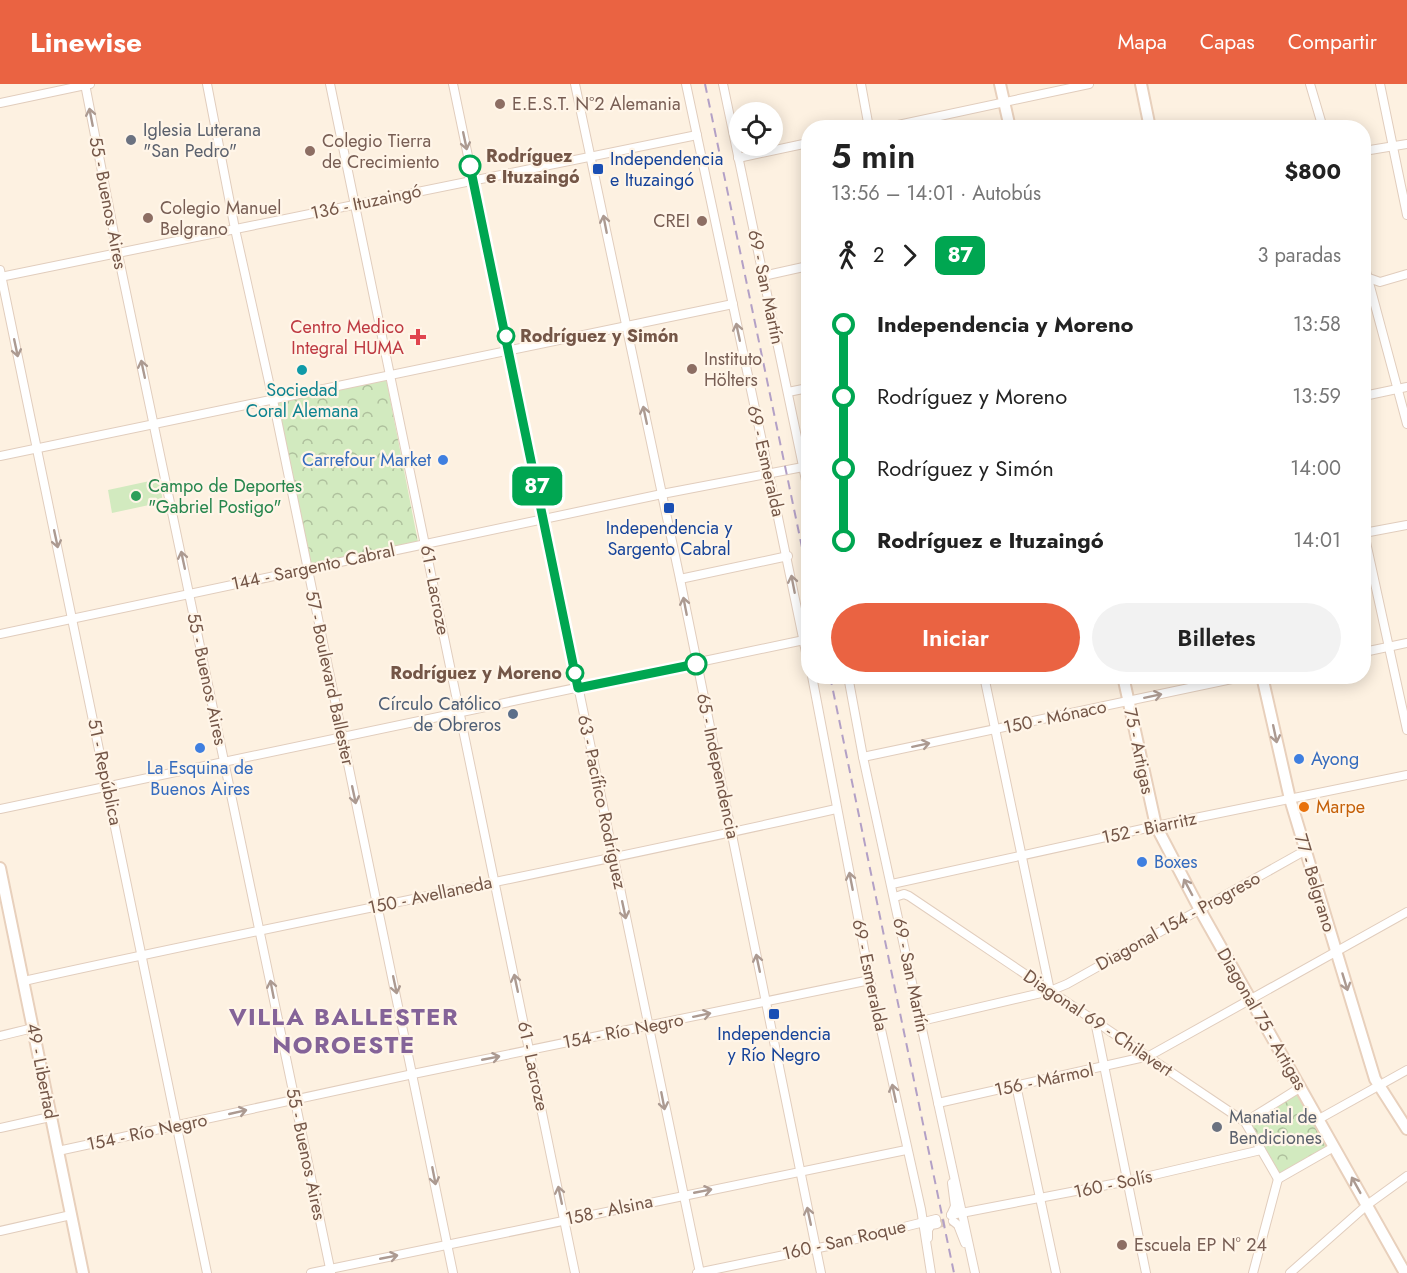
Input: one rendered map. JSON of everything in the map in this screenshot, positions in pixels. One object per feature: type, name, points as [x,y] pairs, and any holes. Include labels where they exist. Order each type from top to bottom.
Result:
[{"type":"street","points":[[0,103],[87,84]]},
{"type":"street","name":"55 - Buenos Aires","points":[[87,84],[118,254],[330,1271]]},
{"type":"street","name":"57 - Boulevard Ballester","points":[[207,84],[235,229],[273,400],[453,1273]]},
{"type":"street","name":"61 - Lacroze","points":[[330,84],[575,1273]]},
{"type":"street","name":"63 - Pacífico Rodríguez","points":[[453,84],[698,1273]]},
{"type":"street","name":"65 - Independencia","points":[[575,84],[680,579],[821,1273]]},
{"type":"street","name":"69 - Esmeralda","points":[[686,84],[801,624]]},
{"type":"street","name":"69 - San Martín","points":[[723,84],[801,457]]},
{"type":"street","points":[[861,84],[868,120]]},
{"type":"street","points":[[1000,84],[1008,120]]},
{"type":"street","points":[[921,120],[1089,84]]},
{"type":"street","points":[[1141,84],[1148,120]]},
{"type":"street","points":[[1310,84],[1321,120]]},
{"type":"street","points":[[1380,84],[1407,215]]},
{"type":"street","name":"136 - Ituzaingó","points":[[0,275],[118,254],[697,135]]},
{"type":"street","points":[[738,158],[801,144]]},
{"type":"street","points":[[1371,150],[1407,144]]},
{"type":"street","points":[[763,276],[801,268]]},
{"type":"street","points":[[1371,279],[1380,282],[1407,274]]},
{"type":"street","name":"51 - República","points":[[0,275],[108,786],[207,1273]]},
{"type":"street","points":[[1371,295],[1407,424]]},
{"type":"street","points":[[0,456],[733,304]]},
{"type":"street","points":[[1371,395],[1407,387]]},
{"type":"street","points":[[788,392],[801,389]]},
{"type":"street","name":"144 - Sargento Cabral","points":[[0,634],[425,543],[801,467]]},
{"type":"street","points":[[1371,532],[1407,525]]},
{"type":"street","points":[[680,579],[788,556]]},
{"type":"street","points":[[1371,565],[1407,730]]},
{"type":"street","points":[[0,808],[459,714],[801,641]]},
{"type":"street","points":[[1371,650],[1407,643]]},
{"type":"street","name":"69 - Esmeralda","points":[[813,684],[870,980],[906,1150],[921,1209],[930,1271]]},
{"type":"street","name":"69 - San Martín","points":[[849,684],[863,757],[975,1273]]},
{"type":"street","points":[[986,684],[1050,991]]},
{"type":"street","name":"75 - Artigas","points":[[1125,684],[1156,826]]},
{"type":"street","name":"150 - Mónaco","points":[[863,757],[1208,684]]},
{"type":"street","name":"77 - Belgrano","points":[[1264,684],[1290,799],[1378,1086],[1407,1129]]},
{"type":"street","name":"152 - Biarritz","points":[[892,884],[1156,826],[1407,775]]},
{"type":"street","name":"150 - Avellaneda","points":[[24,981],[836,809]]},
{"type":"street","name":"Diagonal 75 - Artigas","points":[[1156,826],[1200,910],[1405,1273]]},
{"type":"street","name":"Diagonal 154 - Progreso","points":[[921,1021],[1050,991],[1067,984],[1305,850]]},
{"type":"street","name":"49 - Libertad","points":[[0,868],[83,1273]]},
{"type":"street","name":"Diagonal 69 - Chilavert","points":[[895,897],[904,894],[909,896],[1245,1122],[1278,1179]]},
{"type":"street","name":"156 - Mármol","points":[[938,1103],[1149,1056],[1407,912]]},
{"type":"street","name":"154 - Río Negro","points":[[58,1151],[294,1099],[870,980]]},
{"type":"street","points":[[1095,1021],[1146,1273]]},
{"type":"street","points":[[0,1036],[33,1028]]},
{"type":"street","points":[[1319,1119],[1407,1070]]},
{"type":"street","points":[[1016,1085],[1056,1273]]},
{"type":"street","points":[[1245,1122],[1301,1087]]},
{"type":"street","points":[[0,1128],[51,1117]]},
{"type":"street","points":[[1252,1273],[1278,1179],[1334,1147]]},
{"type":"street","name":"158 - Alsina","points":[[311,1273],[330,1271],[565,1219],[906,1150]]},
{"type":"street","name":"160 - Solís","points":[[952,1218],[963,1212],[1128,1181],[1261,1150]]},
{"type":"street","points":[[952,1164],[950,1173],[955,1206],[952,1218],[963,1235],[974,1264]]},
{"type":"street","points":[[1290,1273],[1367,1205],[1407,1176]]},
{"type":"street","points":[[0,1231],[71,1215]]},
{"type":"street","name":"160 - San Roque","points":[[698,1273],[817,1248],[921,1221],[936,1221],[928,1230],[933,1259],[930,1271]]},
{"type":"green space","points":[[386,378],[418,542],[308,565],[277,401]]},
{"type":"green space","name":"Campo de Deportes \"Gabriel Postigo\"","points":[[159,479],[163,502],[112,513],[108,490]]},
{"type":"green space","points":[[1298,1093],[1329,1145],[1279,1174],[1249,1122]]},
{"type":"tunnel","points":[[937,1224],[953,1221]]},
{"type":"railway","points":[[705,84],[801,543]]},
{"type":"railway","points":[[832,684],[954,1273]]},
{"type":"bus line","name":"87","points":[[470,166],[578,688],[696,664]]},
{"type":"place","name":"E.E.S.T. Nº2 Alemania","points":[[500,104]]},
{"type":"place","name":"Iglesia Luterana \"San Pedro\"","points":[[131,140]]},
{"type":"place","name":"Colegio Tierra de Crecimiento","points":[[310,151]]},
{"type":"place","name":"Rodríguez e Ituzaingó","points":[[470,166]]},
{"type":"place","name":"Independencia e Ituzaingó","points":[[598,169]]},
{"type":"place","name":"Colegio Manuel Belgrano","points":[[148,218]]},
{"type":"place","name":"CREI","points":[[702,221]]},
{"type":"place","name":"Rodríguez y Simón","points":[[506,336]]},
{"type":"place","name":"Centro Medico Integral HUMA","points":[[418,337]]},
{"type":"place","name":"Instituto Hölters","points":[[692,369]]},
{"type":"place","name":"Sociedad Coral Alemana","points":[[302,370]]},
{"type":"place","name":"Carrefour Market","points":[[443,460]]},
{"type":"place","name":"Campo de Deportes \"Gabriel Postigo\"","points":[[136,496]]},
{"type":"place","name":"Independencia y Sargento Cabral","points":[[669,508]]},
{"type":"place","name":"Rodríguez y Moreno","points":[[575,673]]},
{"type":"place","name":"Círculo Católico de Obreros","points":[[513,714]]},
{"type":"place","name":"La Esquina de Buenos Aires","points":[[200,748]]},
{"type":"place","name":"Ayong","points":[[1299,759]]},
{"type":"place","name":"Marpe","points":[[1304,807]]},
{"type":"place","name":"Boxes","points":[[1142,862]]},
{"type":"place","name":"Independencia y Río Negro","points":[[774,1014]]},
{"type":"place","name":"Manatial de Bendiciones","points":[[1217,1127]]},
{"type":"place","name":"Escuela EP N° 24","points":[[1122,1245]]},
{"type":"district","name":"VILLA BALLESTER NOROESTE","points":[[344,1030]]}]
